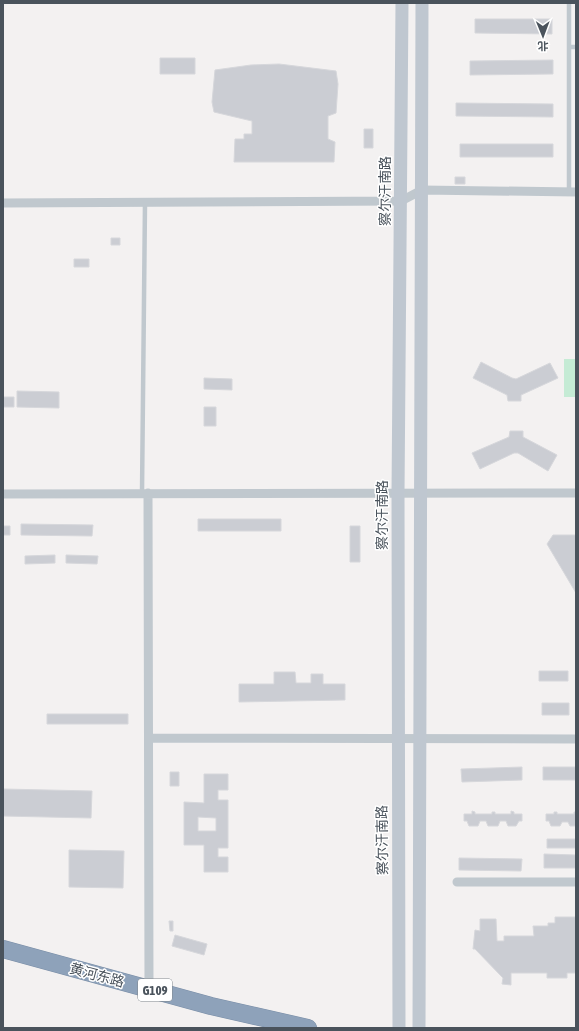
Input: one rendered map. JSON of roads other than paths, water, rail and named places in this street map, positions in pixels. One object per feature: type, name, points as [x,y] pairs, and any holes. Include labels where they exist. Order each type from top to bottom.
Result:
[{"type":"highway","name":"黄河东路","points":[[3,949],[149,989],[308,1028]]},
{"type":"highway","name":"黄河东路","points":[[3,960],[256,1028]]},
{"type":"main road","name":"察尔汗南路","points":[[399,1028],[400,987],[397,739],[402,3]]},
{"type":"main road","points":[[420,1028],[419,739],[422,3]]},
{"type":"main road","points":[[400,987],[419,987]]},
{"type":"street","points":[[3,203],[401,201],[422,190],[573,192]]},
{"type":"street","points":[[145,493],[149,738],[149,989]]},
{"type":"street","points":[[3,494],[576,493]]},
{"type":"street","points":[[149,738],[576,740]]},
{"type":"street","points":[[457,882],[576,882]]},
{"type":"lane","points":[[569,3],[573,192]]},
{"type":"lane","points":[[569,47],[576,47]]},
{"type":"lane","points":[[145,203],[145,493]]}]
